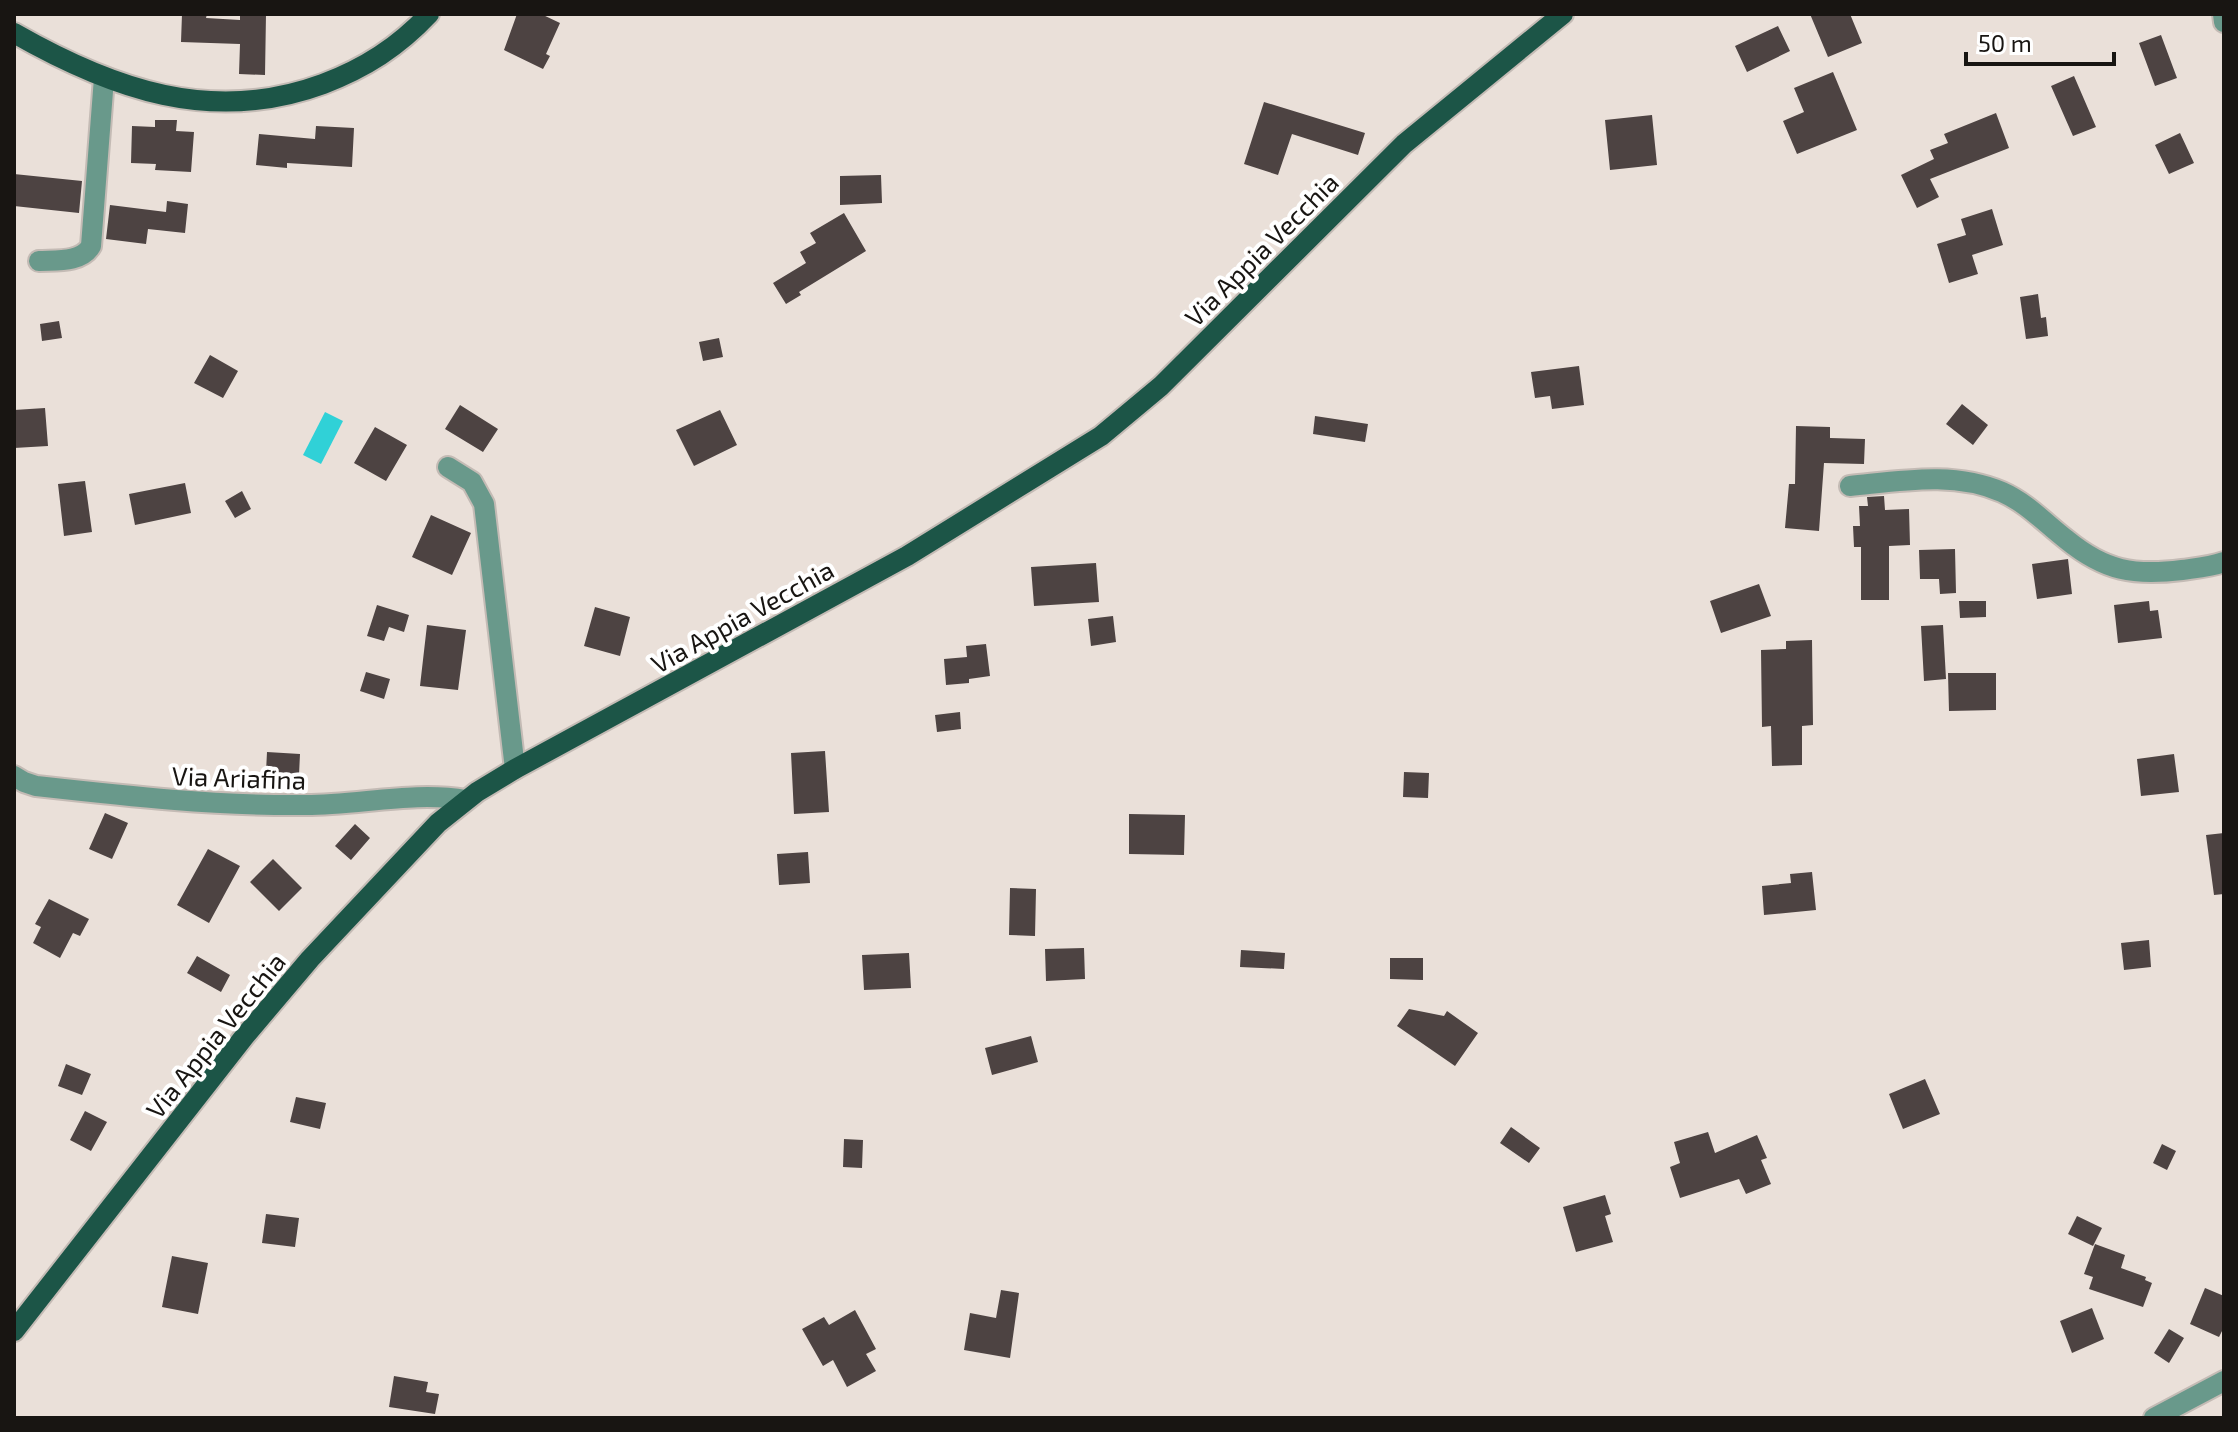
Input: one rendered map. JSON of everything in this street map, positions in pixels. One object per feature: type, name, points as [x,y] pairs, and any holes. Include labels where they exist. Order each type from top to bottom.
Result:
[{"type":"main road","points":[[14,33],[104,78],[143,91],[189,100],[234,102],[275,98],[327,82],[395,47],[429,14]]},
{"type":"main road","name":"Via Appia Vecchia","points":[[14,1331],[263,1013],[429,831],[466,800],[515,769],[907,556],[991,507],[1113,427],[1161,386],[1404,144],[1563,14]]},
{"type":"street","points":[[2223,14],[2224,22]]},
{"type":"street","points":[[39,261],[82,256],[91,246],[104,78]]},
{"type":"street","points":[[448,467],[472,482],[484,504],[515,769]]},
{"type":"street","points":[[1850,486],[1935,479],[1981,486],[2019,501],[2092,558],[2127,572],[2152,574],[2224,562]]},
{"type":"street","name":"Via Ariafina","points":[[14,776],[36,786],[236,805],[352,805],[429,796],[466,800]]},
{"type":"street","points":[[2154,1418],[2224,1381]]},
{"type":"water","points":[[325,412],[343,421],[321,464],[303,455]]},
{"type":"building","points":[[182,14],[207,14],[206,18],[240,20],[240,14],[266,14],[265,75],[239,74],[240,44],[181,42]]},
{"type":"building","points":[[517,14],[541,14],[560,23],[543,69],[504,50]]},
{"type":"building","points":[[1810,14],[1850,14],[1862,43],[1828,57]]},
{"type":"building","points":[[1778,26],[1790,51],[1747,72],[1735,46]]},
{"type":"building","points":[[2161,35],[2177,78],[2155,86],[2139,43]]},
{"type":"building","points":[[1833,72],[1857,130],[1797,154],[1783,121],[1804,112],[1794,88]]},
{"type":"building","points":[[2074,76],[2096,127],[2073,136],[2051,86]]},
{"type":"building","points":[[1264,102],[1365,133],[1358,155],[1292,134],[1278,175],[1244,164]]},
{"type":"building","points":[[1996,113],[2009,148],[1930,179],[1939,197],[1917,208],[1901,175],[1934,159],[1930,150],[1948,143],[1944,134]]},
{"type":"building","points":[[1652,115],[1657,165],[1610,170],[1605,120]]},
{"type":"building","points":[[155,120],[177,120],[176,131],[194,132],[191,172],[155,170],[156,164],[131,163],[132,126],[155,127]]},
{"type":"building","points":[[316,126],[354,128],[352,167],[287,163],[287,168],[256,165],[259,134],[315,139]]},
{"type":"building","points":[[2180,133],[2194,163],[2169,174],[2155,145]]},
{"type":"building","points":[[14,174],[82,181],[79,213],[14,206]]},
{"type":"building","points":[[881,175],[882,203],[840,205],[840,176]]},
{"type":"building","points":[[167,201],[188,204],[185,233],[148,229],[146,244],[106,239],[110,205],[166,212]]},
{"type":"building","points":[[1992,209],[2003,245],[1972,255],[1978,274],[1949,283],[1937,244],[1966,235],[1961,219]]},
{"type":"building","points":[[844,213],[866,251],[799,292],[801,295],[786,304],[773,283],[806,263],[800,252],[816,243],[810,233]]},
{"type":"building","points":[[2038,294],[2041,318],[2046,317],[2048,336],[2026,339],[2020,297]]},
{"type":"building","points":[[59,321],[62,338],[42,341],[40,324]]},
{"type":"building","points":[[719,338],[723,357],[703,361],[699,342]]},
{"type":"building","points":[[210,355],[238,371],[223,398],[194,383]]},
{"type":"building","points":[[1579,366],[1584,405],[1552,409],[1550,396],[1535,398],[1531,372]]},
{"type":"building","points":[[1962,404],[1988,425],[1973,445],[1946,424]]},
{"type":"building","points":[[460,405],[498,429],[483,452],[445,429]]},
{"type":"building","points":[[45,408],[48,446],[14,448],[14,410]]},
{"type":"building","points":[[720,410],[737,445],[694,466],[676,430]]},
{"type":"building","points":[[1315,416],[1368,424],[1365,442],[1313,434]]},
{"type":"building","points":[[1796,426],[1830,427],[1830,438],[1865,439],[1864,464],[1824,463],[1819,531],[1785,528],[1789,484],[1795,484]]},
{"type":"building","points":[[375,427],[407,445],[386,481],[354,463]]},
{"type":"building","points":[[85,481],[92,532],[64,536],[58,484]]},
{"type":"building","points":[[185,483],[191,513],[135,525],[129,494]]},
{"type":"building","points":[[242,491],[251,509],[235,518],[225,501]]},
{"type":"building","points":[[1884,496],[1885,510],[1909,509],[1910,545],[1889,546],[1889,600],[1861,600],[1861,547],[1854,547],[1853,526],[1860,526],[1859,506],[1868,506],[1867,497]]},
{"type":"building","points":[[431,515],[471,533],[452,575],[412,557]]},
{"type":"building","points":[[1955,549],[1956,593],[1940,594],[1939,579],[1920,579],[1919,550]]},
{"type":"building","points":[[2068,559],[2072,594],[2037,599],[2032,564]]},
{"type":"building","points":[[1096,563],[1099,602],[1034,606],[1031,567]]},
{"type":"building","points":[[1759,584],[1771,616],[1721,633],[1710,601]]},
{"type":"building","points":[[1959,601],[1986,601],[1986,617],[1960,618]]},
{"type":"building","points":[[2149,601],[2150,611],[2158,610],[2162,638],[2118,643],[2114,605]]},
{"type":"building","points":[[377,605],[409,615],[404,632],[389,627],[384,641],[367,636]]},
{"type":"building","points":[[595,607],[630,617],[620,656],[584,646]]},
{"type":"building","points":[[1113,616],[1116,642],[1091,646],[1088,619]]},
{"type":"building","points":[[427,625],[466,630],[458,690],[420,686]]},
{"type":"building","points":[[1943,625],[1946,679],[1924,681],[1921,626]]},
{"type":"building","points":[[1812,640],[1813,725],[1802,726],[1802,765],[1772,766],[1771,726],[1762,727],[1761,650],[1786,649],[1786,641]]},
{"type":"building","points":[[986,644],[990,676],[969,679],[969,683],[946,685],[944,659],[967,657],[966,646]]},
{"type":"building","points":[[366,672],[390,679],[384,699],[360,691]]},
{"type":"building","points":[[1948,673],[1996,673],[1996,710],[1949,711]]},
{"type":"building","points":[[960,712],[961,729],[937,732],[935,715]]},
{"type":"building","points":[[825,751],[829,812],[794,814],[791,753]]},
{"type":"building","points":[[267,752],[300,754],[299,775],[266,772]]},
{"type":"building","points":[[2174,754],[2179,792],[2141,796],[2137,759]]},
{"type":"building","points":[[1404,772],[1429,773],[1428,798],[1403,797]]},
{"type":"building","points":[[105,813],[128,823],[112,859],[89,849]]},
{"type":"building","points":[[1129,814],[1185,815],[1184,855],[1129,854]]},
{"type":"building","points":[[355,824],[370,838],[351,860],[335,846]]},
{"type":"building","points":[[2224,833],[2224,894],[2214,895],[2206,835]]},
{"type":"building","points":[[208,849],[240,866],[209,923],[177,905]]},
{"type":"building","points":[[808,852],[810,883],[779,885],[777,854]]},
{"type":"building","points":[[273,859],[302,888],[279,911],[250,882]]},
{"type":"building","points":[[1812,872],[1816,910],[1764,915],[1762,886],[1791,883],[1790,874]]},
{"type":"building","points":[[1010,888],[1036,889],[1035,936],[1009,935]]},
{"type":"building","points":[[49,899],[89,919],[80,936],[73,933],[60,958],[33,943],[41,927],[35,924]]},
{"type":"building","points":[[2149,940],[2151,967],[2124,970],[2121,943]]},
{"type":"building","points":[[1084,948],[1085,979],[1046,981],[1045,949]]},
{"type":"building","points":[[1241,950],[1285,953],[1284,969],[1240,967]]},
{"type":"building","points":[[909,953],[911,988],[864,990],[862,955]]},
{"type":"building","points":[[197,956],[230,975],[221,992],[187,973]]},
{"type":"building","points":[[1390,958],[1423,958],[1423,980],[1390,979]]},
{"type":"building","points":[[1409,1009],[1444,1016],[1447,1011],[1478,1033],[1455,1066],[1397,1026]]},
{"type":"building","points":[[1031,1036],[1038,1062],[992,1075],[985,1048]]},
{"type":"building","points":[[66,1064],[91,1074],[82,1095],[58,1086]]},
{"type":"building","points":[[1925,1079],[1940,1114],[1903,1129],[1889,1094]]},
{"type":"building","points":[[296,1097],[326,1103],[320,1129],[290,1122]]},
{"type":"building","points":[[85,1111],[107,1122],[91,1151],[70,1140]]},
{"type":"building","points":[[1511,1127],[1540,1148],[1529,1163],[1500,1143]]},
{"type":"building","points":[[1708,1132],[1715,1153],[1757,1135],[1767,1158],[1761,1160],[1771,1184],[1746,1194],[1739,1179],[1680,1198],[1670,1167],[1680,1163],[1674,1142]]},
{"type":"building","points":[[844,1139],[863,1140],[862,1168],[843,1167]]},
{"type":"building","points":[[2162,1144],[2176,1151],[2167,1170],[2153,1163]]},
{"type":"building","points":[[1605,1195],[1611,1214],[1605,1216],[1613,1242],[1576,1252],[1563,1207]]},
{"type":"building","points":[[266,1214],[299,1218],[295,1247],[262,1243]]},
{"type":"building","points":[[2077,1216],[2102,1228],[2093,1246],[2068,1234]]},
{"type":"building","points":[[2095,1244],[2125,1255],[2121,1268],[2146,1277],[2145,1280],[2152,1283],[2143,1307],[2089,1289],[2093,1277],[2084,1274]]},
{"type":"building","points":[[172,1256],[208,1263],[198,1314],[162,1307]]},
{"type":"building","points":[[2205,1288],[2224,1296],[2224,1327],[2219,1337],[2190,1324]]},
{"type":"building","points":[[1001,1290],[1019,1293],[1010,1358],[964,1350],[970,1313],[996,1318]]},
{"type":"building","points":[[2092,1308],[2104,1339],[2072,1353],[2060,1321]]},
{"type":"building","points":[[855,1310],[876,1349],[866,1354],[876,1371],[847,1387],[833,1360],[823,1366],[802,1329],[824,1317],[829,1325]]},
{"type":"building","points":[[2169,1329],[2184,1338],[2169,1363],[2154,1353]]},
{"type":"building","points":[[394,1376],[428,1382],[426,1392],[439,1394],[435,1414],[389,1407]]}]
